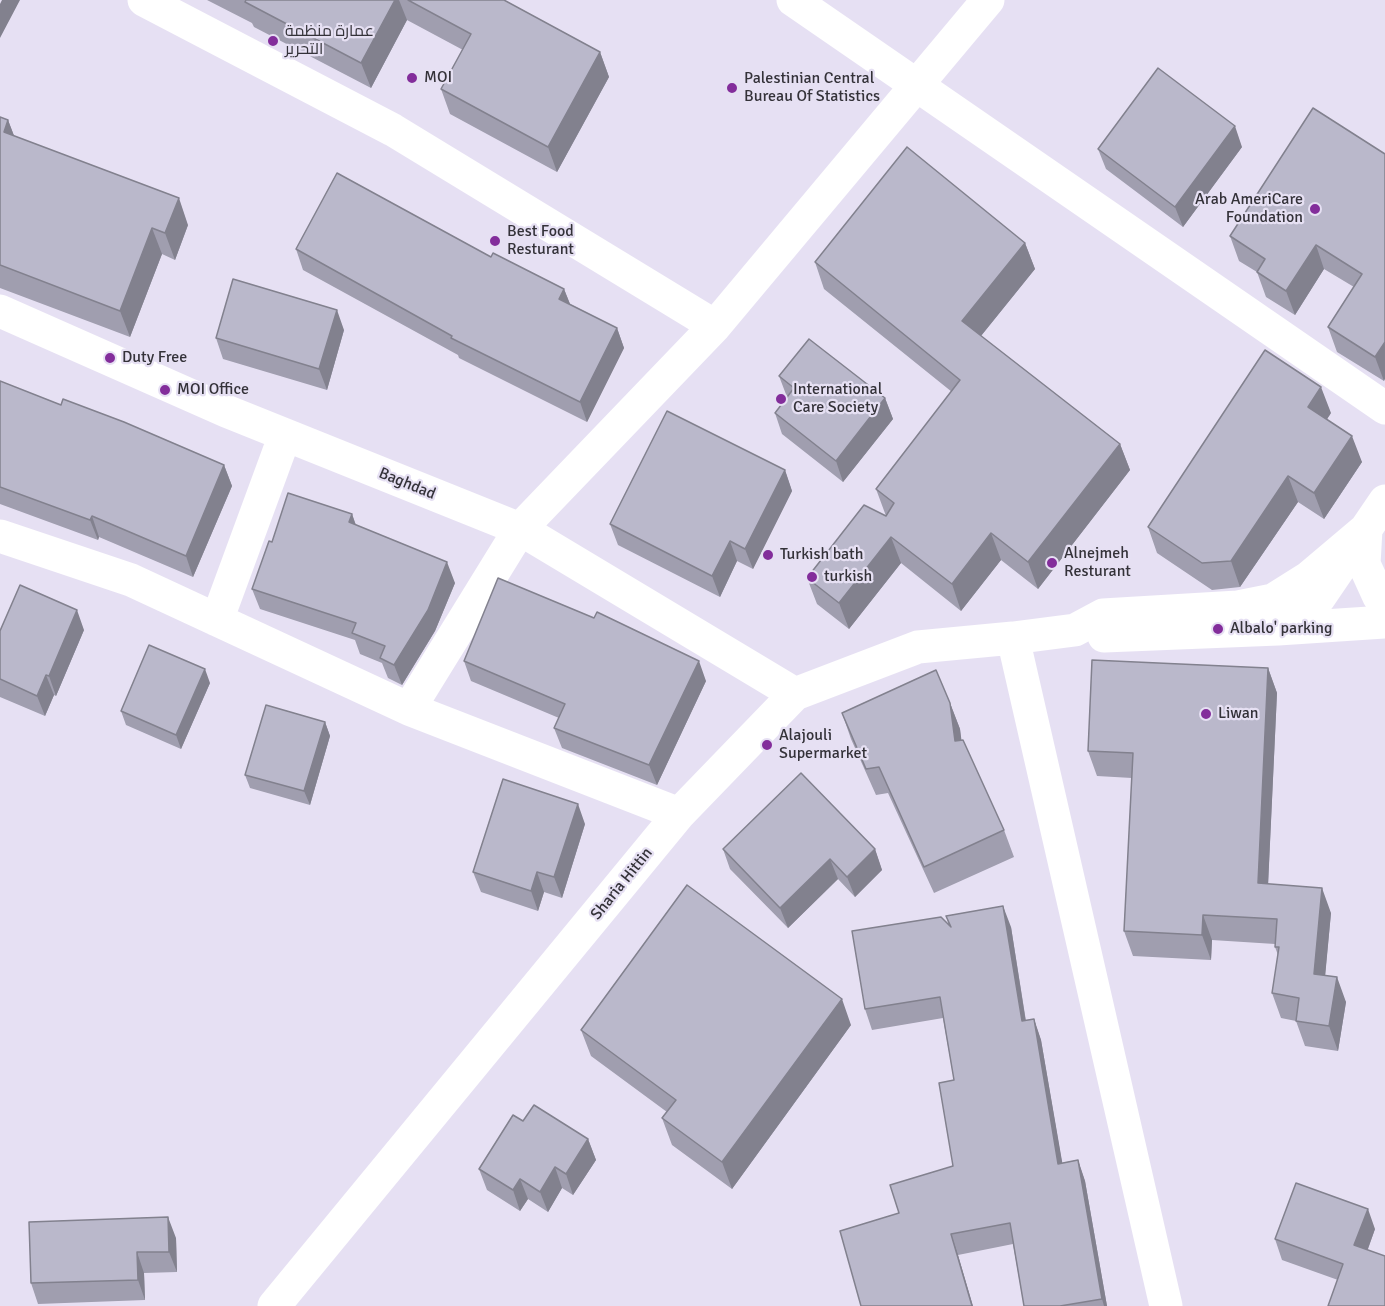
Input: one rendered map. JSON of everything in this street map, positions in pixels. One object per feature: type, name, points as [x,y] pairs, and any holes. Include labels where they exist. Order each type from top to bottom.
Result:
[{"type":"street","points":[[144,0],[393,130],[715,326]]},
{"type":"street","points":[[793,0],[1385,408]]},
{"type":"street","points":[[408,709],[520,529],[715,326],[988,0]]},
{"type":"street","name":"Baghdad","points":[[0,311],[215,406],[520,529],[795,694]]},
{"type":"street","points":[[217,620],[285,435]]},
{"type":"street","points":[[1278,629],[1366,529],[1385,501]]},
{"type":"street","points":[[1366,529],[1364,564],[1379,597],[1385,601]]},
{"type":"street","points":[[0,536],[131,580],[408,709],[679,814]]},
{"type":"street","points":[[1313,588],[1352,626]]},
{"type":"street","points":[[1075,630],[1103,615],[1238,607],[1273,600],[1313,588]]},
{"type":"street","points":[[1075,630],[1106,637],[1352,626],[1385,622]]},
{"type":"street","name":"Sharia Hittin","points":[[276,1306],[679,814],[795,694],[918,647],[1075,630]]},
{"type":"street","points":[[1013,638],[1166,1306]]},
{"type":"building","points":[[246,0],[395,0],[361,63],[245,2]]},
{"type":"building","points":[[408,0],[504,0],[600,52],[548,147],[441,89],[471,34]]},
{"type":"building","points":[[1158,68],[1235,126],[1175,207],[1098,149]]},
{"type":"building","points":[[1313,108],[1385,154],[1385,342],[1375,357],[1328,327],[1362,274],[1316,245],[1286,291],[1257,272],[1265,259],[1230,236]]},
{"type":"building","points":[[0,117],[8,120],[4,132],[179,198],[165,233],[152,228],[120,311],[0,265]]},
{"type":"building","points":[[907,147],[1025,243],[962,321],[1120,444],[1028,562],[991,533],[952,584],[891,537],[839,603],[807,578],[864,505],[886,516],[894,503],[876,489],[960,380],[815,262]]},
{"type":"building","points":[[337,173],[491,257],[493,253],[564,289],[559,299],[617,328],[580,402],[451,338],[452,336],[296,249]]},
{"type":"building","points":[[233,279],[337,310],[319,369],[216,338]]},
{"type":"building","points":[[809,339],[885,398],[836,461],[775,413],[794,388],[779,376]]},
{"type":"building","points":[[1265,350],[1321,387],[1308,407],[1352,436],[1314,493],[1288,476],[1231,561],[1202,563],[1148,527]]},
{"type":"building","points":[[0,381],[61,405],[63,399],[124,422],[224,465],[186,556],[92,516],[90,520],[0,487]]},
{"type":"building","points":[[667,411],[785,470],[745,549],[730,541],[712,576],[610,524]]},
{"type":"building","points":[[288,493],[352,514],[349,522],[447,562],[428,610],[394,665],[380,658],[385,646],[352,633],[356,623],[252,589],[269,541],[272,542]]},
{"type":"building","points":[[498,578],[594,618],[597,612],[699,661],[649,765],[554,728],[565,704],[464,661]]},
{"type":"building","points":[[20,585],[77,610],[49,676],[46,675],[37,696],[0,679],[0,631]]},
{"type":"building","points":[[149,645],[205,669],[176,735],[121,711]]},
{"type":"building","points":[[1092,660],[1268,668],[1258,883],[1322,888],[1314,974],[1337,977],[1329,1026],[1296,1021],[1299,998],[1272,993],[1279,947],[1275,947],[1277,919],[1203,915],[1202,935],[1124,931],[1133,753],[1088,751]]},
{"type":"building","points":[[936,670],[950,703],[955,741],[963,740],[1004,830],[924,867],[879,767],[866,769],[842,713]]},
{"type":"building","points":[[266,705],[325,722],[304,791],[245,775]]},
{"type":"building","points":[[801,773],[875,849],[847,877],[830,859],[780,908],[723,849]]},
{"type":"building","points":[[503,779],[578,804],[554,877],[537,872],[531,891],[473,872]]},
{"type":"building","points":[[687,885],[842,999],[722,1162],[662,1118],[676,1100],[581,1030]]},
{"type":"building","points":[[1003,906],[1022,1021],[1034,1019],[1058,1164],[1078,1160],[1102,1299],[1060,1306],[1024,1306],[1010,1223],[951,1234],[972,1306],[861,1306],[840,1231],[899,1213],[890,1185],[953,1166],[939,1083],[954,1080],[940,997],[865,1009],[852,931],[941,917],[951,927],[946,916]]},
{"type":"building","points":[[534,1105],[588,1139],[566,1174],[555,1167],[540,1192],[520,1179],[513,1190],[479,1169],[513,1115],[523,1121]]},
{"type":"building","points":[[1296,1183],[1368,1209],[1354,1245],[1385,1256],[1385,1306],[1328,1306],[1343,1264],[1275,1239]]},
{"type":"building","points":[[168,1217],[169,1252],[137,1252],[138,1280],[31,1283],[29,1222]]},
{"type":"place","name":"عمارة منظمة التحرير","points":[[273,41]]},
{"type":"place","name":"MOI","points":[[412,78]]},
{"type":"place","name":"Palestinian Central Bureau Of Statistics","points":[[732,88]]},
{"type":"place","name":"Arab AmeriCare Foundation","points":[[1315,209]]},
{"type":"place","name":"Best Food Resturant","points":[[495,241]]},
{"type":"place","name":"Duty Free","points":[[110,358]]},
{"type":"place","name":"MOI Office","points":[[165,390]]},
{"type":"place","name":"International Care Society","points":[[781,399]]},
{"type":"place","name":"Turkish bath","points":[[768,555]]},
{"type":"place","name":"Alnejmeh Resturant","points":[[1052,563]]},
{"type":"place","name":"turkish","points":[[812,577]]},
{"type":"place","name":"Albalo' parking","points":[[1218,629]]},
{"type":"place","name":"Liwan","points":[[1206,714]]},
{"type":"place","name":"Alajouli Supermarket","points":[[767,745]]}]
